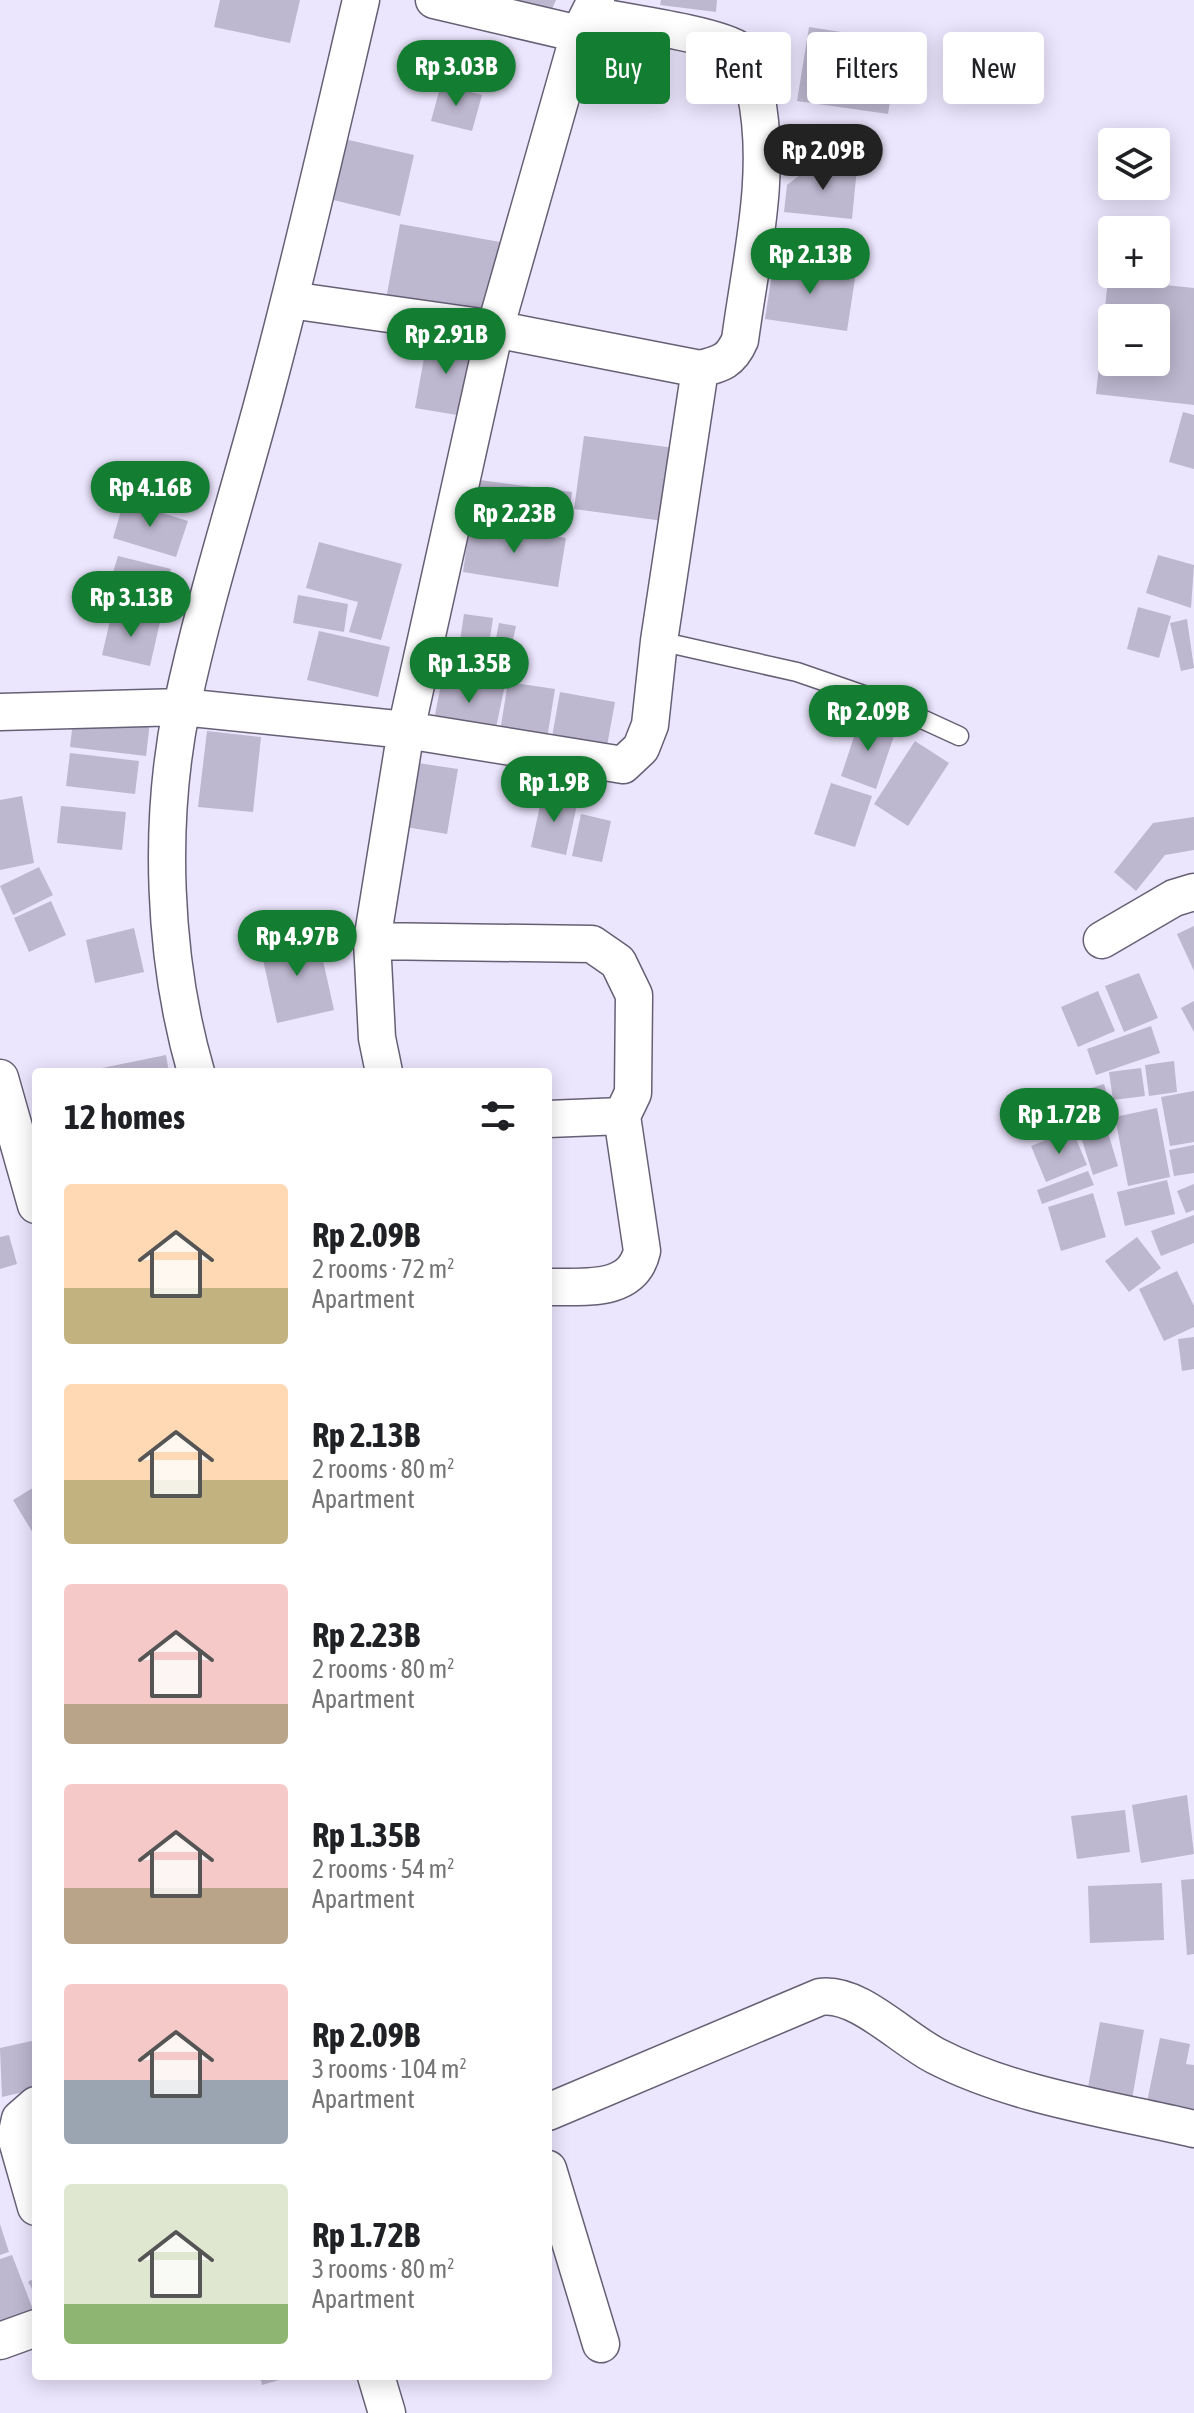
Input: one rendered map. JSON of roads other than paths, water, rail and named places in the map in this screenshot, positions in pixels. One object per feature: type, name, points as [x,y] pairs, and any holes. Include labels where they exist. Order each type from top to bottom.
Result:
[{"type":"street","points":[[195,1068],[183,1021],[167,908],[166,857],[182,707],[290,300],[361,0]]},
{"type":"street","points":[[290,300],[495,329],[700,369],[722,364],[733,355],[740,340],[763,156],[761,116],[750,69],[739,50],[716,41],[588,16],[434,0]]},
{"type":"street","points":[[383,1068],[377,1038],[372,941],[406,730],[495,329],[588,16]]},
{"type":"street","points":[[0,712],[182,707],[406,730],[623,765],[641,748],[650,725],[659,641],[700,369]]},
{"type":"street","points":[[1102,940],[1174,898],[1194,892]]},
{"type":"street","points":[[372,941],[592,944],[618,962],[634,995],[633,1093],[622,1116],[642,1251],[638,1265],[625,1278],[610,1285],[552,1287]]},
{"type":"street","points":[[0,1078],[32,1191]]},
{"type":"street","points":[[552,1119],[622,1116]]},
{"type":"street","points":[[552,2110],[820,1997],[834,1995],[862,2007],[908,2042],[945,2061],[1024,2089],[1194,2129]]},
{"type":"street","points":[[32,2108],[20,2119],[16,2137],[32,2193]]},
{"type":"street","points":[[552,2182],[601,2344]]},
{"type":"street","points":[[0,2341],[32,2329]]},
{"type":"street","points":[[377,2380],[387,2413]]},
{"type":"lane","points":[[659,641],[797,672],[887,703],[959,736]]}]
